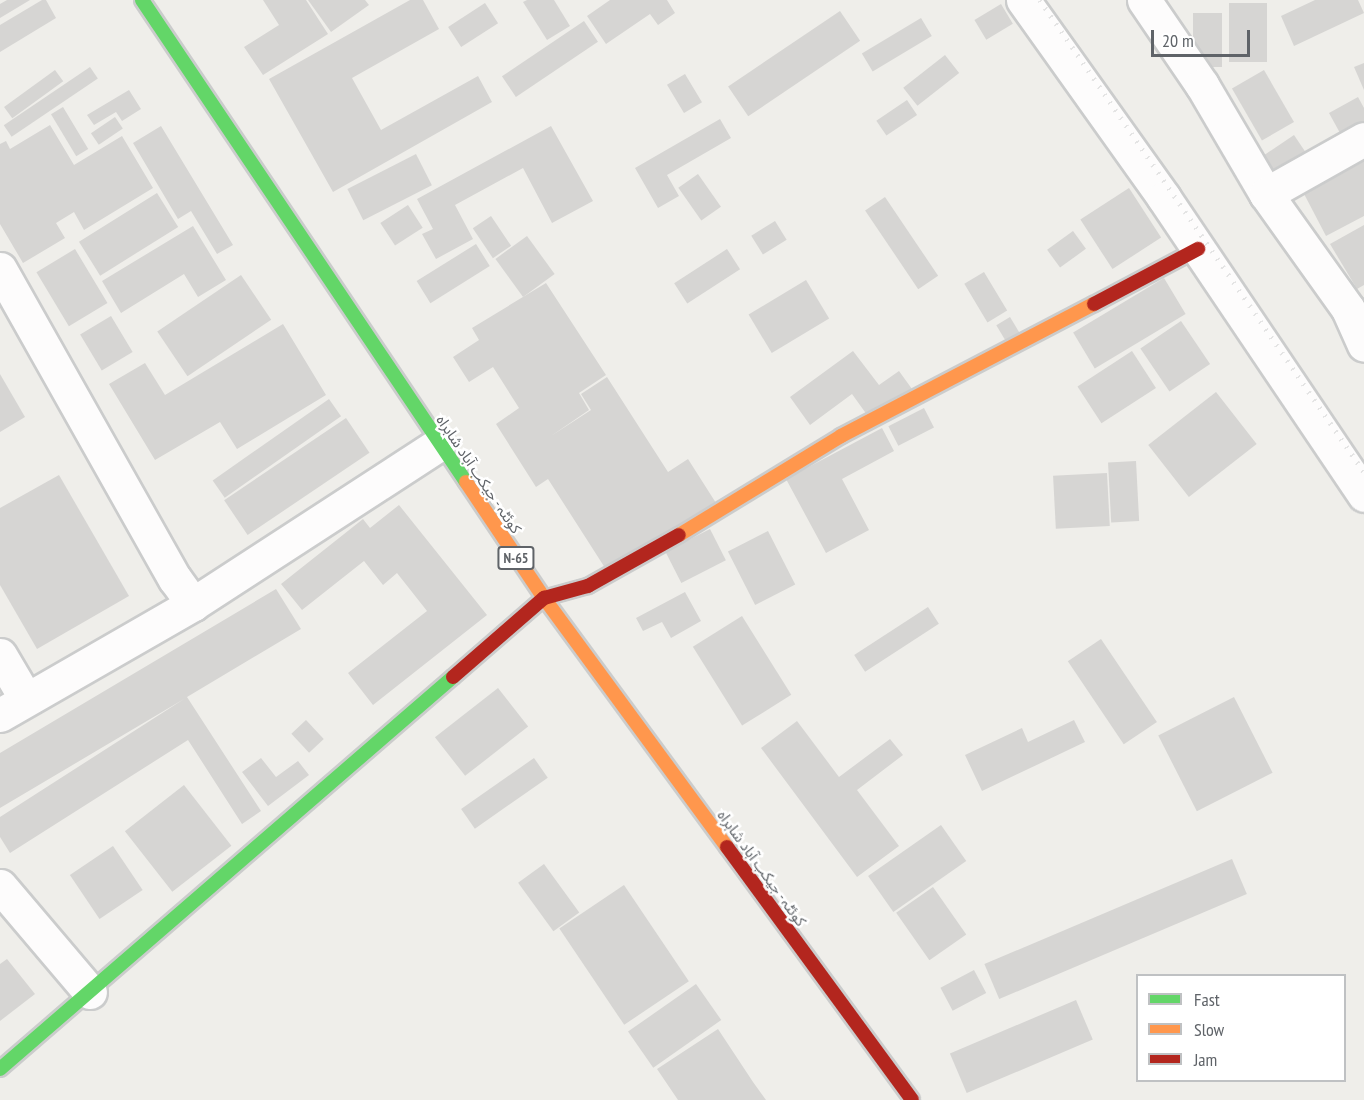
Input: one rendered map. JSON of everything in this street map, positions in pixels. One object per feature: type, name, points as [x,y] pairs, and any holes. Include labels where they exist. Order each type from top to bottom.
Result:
[{"type":"main road","name":"کوئٹہ - جیکب آباد شاہراہ","points":[[142,0],[544,598],[912,1100]]},
{"type":"main road","points":[[0,1069],[544,598],[588,586],[621,570],[841,436],[1198,249]]},
{"type":"street","points":[[1023,0],[1198,249],[1364,495]]},
{"type":"street","points":[[1144,0],[1202,85],[1266,194],[1356,304],[1364,345]]},
{"type":"street","points":[[1266,194],[1364,140]]},
{"type":"street","points":[[0,269],[175,579],[193,604]]},
{"type":"street","points":[[0,655],[13,707],[193,604],[439,444]]},
{"type":"street","points":[[0,886],[90,992]]},
{"type":"building","points":[[7,0],[30,0],[0,18],[0,4]]},
{"type":"building","points":[[42,0],[46,0],[56,18],[0,52],[0,25]]},
{"type":"building","points":[[263,0],[306,0],[328,34],[263,75],[244,47],[279,25]]},
{"type":"building","points":[[308,0],[365,0],[369,5],[331,32]]},
{"type":"building","points":[[410,0],[423,0],[439,29],[352,78],[381,130],[478,76],[492,102],[333,192],[269,79]]},
{"type":"building","points":[[554,0],[570,26],[547,40],[523,2]]},
{"type":"building","points":[[610,0],[667,0],[675,13],[658,25],[650,14],[606,44],[587,16]]},
{"type":"building","points":[[1315,0],[1358,0],[1364,13],[1294,46],[1281,16]]},
{"type":"building","points":[[485,3],[498,23],[461,47],[448,27]]},
{"type":"building","points":[[1229,3],[1267,3],[1267,62],[1229,62]]},
{"type":"building","points":[[1001,4],[1013,24],[986,40],[974,20]]},
{"type":"building","points":[[840,11],[860,41],[748,116],[728,86]]},
{"type":"building","points":[[1193,13],[1222,13],[1222,67],[1193,67]]},
{"type":"building","points":[[921,18],[932,36],[873,72],[862,54]]},
{"type":"building","points":[[584,21],[598,42],[516,97],[502,76]]},
{"type":"building","points":[[945,55],[959,73],[917,106],[903,88]]},
{"type":"building","points":[[1364,63],[1364,90],[1354,67]]},
{"type":"building","points":[[90,67],[98,79],[12,137],[4,125]]},
{"type":"building","points":[[55,70],[63,81],[12,118],[4,107]]},
{"type":"building","points":[[1264,70],[1294,122],[1262,140],[1232,88]]},
{"type":"building","points":[[685,74],[702,102],[684,113],[667,85]]},
{"type":"building","points":[[129,90],[141,109],[122,121],[116,112],[94,125],[87,115]]},
{"type":"building","points":[[1358,97],[1364,108],[1364,121],[1340,133],[1329,113]]},
{"type":"building","points":[[907,100],[917,115],[886,136],[876,121]]},
{"type":"building","points":[[63,107],[88,149],[76,156],[51,114]]},
{"type":"building","points":[[115,117],[123,129],[99,145],[91,133]]},
{"type":"building","points":[[720,119],[731,138],[667,175],[679,196],[658,208],[635,168]]},
{"type":"building","points":[[50,125],[74,165],[122,136],[153,188],[84,230],[74,212],[56,223],[65,238],[23,263],[0,224],[0,144],[6,141],[10,149]]},
{"type":"building","points":[[161,126],[233,245],[217,254],[191,211],[178,219],[133,143]]},
{"type":"building","points":[[551,126],[593,201],[552,223],[523,168],[455,205],[473,239],[436,259],[422,234],[433,229],[417,199]]},
{"type":"building","points":[[1294,135],[1308,156],[1276,177],[1262,156]]},
{"type":"building","points":[[416,154],[432,185],[363,220],[347,189]]},
{"type":"building","points":[[1364,159],[1364,216],[1326,236],[1302,190]]},
{"type":"building","points":[[698,174],[721,207],[701,221],[678,188]]},
{"type":"building","points":[[1129,188],[1161,237],[1112,269],[1080,220]]},
{"type":"building","points":[[157,193],[178,227],[100,276],[79,242]]},
{"type":"building","points":[[885,197],[938,276],[918,289],[865,210]]},
{"type":"building","points":[[408,205],[423,228],[395,246],[380,223]]},
{"type":"building","points":[[491,216],[511,246],[493,258],[473,228]]},
{"type":"building","points":[[775,221],[787,240],[763,254],[751,236]]},
{"type":"building","points":[[1364,225],[1364,285],[1357,289],[1330,244]]},
{"type":"building","points":[[193,226],[226,280],[198,297],[184,274],[121,313],[102,281]]},
{"type":"building","points":[[1073,231],[1086,249],[1060,268],[1047,250]]},
{"type":"building","points":[[527,236],[555,274],[523,297],[495,259]]},
{"type":"building","points":[[476,244],[490,266],[430,303],[417,281]]},
{"type":"building","points":[[75,249],[107,303],[69,326],[36,272]]},
{"type":"building","points":[[727,249],[740,269],[687,303],[674,283]]},
{"type":"building","points":[[984,272],[1007,311],[987,322],[964,284]]},
{"type":"building","points":[[241,275],[271,320],[187,376],[157,331]]},
{"type":"building","points":[[1164,278],[1186,314],[1095,369],[1073,333]]},
{"type":"building","points":[[806,280],[829,319],[772,353],[749,315]]},
{"type":"building","points":[[546,283],[606,375],[579,393],[589,410],[551,436],[591,410],[581,394],[607,377],[668,472],[688,459],[716,503],[607,571],[548,479],[536,487],[496,424],[519,408],[493,367],[469,382],[453,357],[479,340],[472,328]]},
{"type":"building","points":[[111,316],[133,352],[102,371],[80,335]]},
{"type":"building","points":[[1010,317],[1021,335],[1007,343],[996,325]]},
{"type":"building","points":[[1181,321],[1210,364],[1169,392],[1140,348]]},
{"type":"building","points":[[283,324],[326,395],[237,449],[220,422],[155,460],[109,384],[145,363],[165,395]]},
{"type":"building","points":[[853,351],[879,385],[899,371],[912,389],[870,419],[852,394],[810,425],[790,397]]},
{"type":"building","points":[[1132,351],[1156,388],[1101,423],[1077,386]]},
{"type":"building","points":[[0,374],[25,417],[0,432]]},
{"type":"building","points":[[1216,392],[1257,444],[1189,497],[1148,445]]},
{"type":"building","points":[[329,399],[341,416],[225,498],[213,480]]},
{"type":"building","points":[[924,408],[934,428],[898,446],[888,426]]},
{"type":"building","points":[[346,418],[369,453],[248,535],[224,500]]},
{"type":"building","points":[[882,428],[894,451],[842,479],[869,530],[826,553],[786,479]]},
{"type":"building","points":[[1136,461],[1139,521],[1111,522],[1108,462]]},
{"type":"building","points":[[1107,473],[1110,526],[1056,529],[1053,476]]},
{"type":"building","points":[[59,475],[129,596],[37,649],[0,585],[0,508]]},
{"type":"building","points":[[399,505],[487,615],[373,705],[348,673],[427,611],[397,573],[383,585],[364,561],[302,610],[281,584],[363,519],[370,528]]},
{"type":"building","points":[[710,529],[726,560],[681,583],[665,552]]},
{"type":"building","points":[[768,531],[795,584],[755,605],[728,551]]},
{"type":"building","points":[[276,589],[301,629],[187,697],[261,811],[242,824],[188,740],[10,853],[0,837],[0,817],[184,699],[0,808],[0,753]]},
{"type":"building","points":[[685,592],[701,621],[671,638],[662,622],[643,631],[636,618]]},
{"type":"building","points":[[928,607],[939,624],[865,672],[854,655]]},
{"type":"building","points":[[742,616],[791,695],[742,726],[693,647]]},
{"type":"building","points":[[1101,639],[1157,722],[1124,744],[1068,661]]},
{"type":"building","points":[[498,688],[528,727],[465,776],[435,737]]},
{"type":"building","points":[[1234,697],[1273,773],[1197,811],[1158,736]]},
{"type":"building","points":[[306,720],[324,739],[309,753],[291,734]]},
{"type":"building","points":[[1074,720],[1085,742],[982,791],[965,755],[1022,728],[1028,742]]},
{"type":"building","points":[[797,721],[839,777],[890,739],[903,755],[857,790],[899,846],[857,877],[761,748]]},
{"type":"building","points":[[261,758],[276,777],[298,761],[309,775],[268,806],[242,772]]},
{"type":"building","points":[[534,758],[548,778],[475,829],[461,809]]},
{"type":"building","points":[[184,785],[231,846],[172,892],[125,831]]},
{"type":"building","points":[[941,825],[966,861],[893,912],[868,876]]},
{"type":"building","points":[[113,846],[143,890],[100,919],[70,875]]},
{"type":"building","points":[[1232,859],[1247,894],[999,999],[984,964]]},
{"type":"building","points":[[544,864],[579,913],[553,931],[518,883]]},
{"type":"building","points":[[624,885],[689,981],[624,1025],[559,929]]},
{"type":"building","points":[[933,887],[966,935],[929,960],[896,913]]},
{"type":"building","points":[[7,959],[35,994],[0,1021],[0,964]]},
{"type":"building","points":[[974,970],[986,993],[953,1011],[940,988]]},
{"type":"building","points":[[696,984],[721,1020],[653,1068],[628,1032]]},
{"type":"building","points":[[1076,1000],[1093,1040],[967,1093],[950,1054]]},
{"type":"building","points":[[718,1029],[766,1100],[678,1100],[657,1069]]},
{"type":"railway","points":[[1040,0],[1364,472]]},
{"type":"traffic: fast","points":[[142,0],[466,482]]},
{"type":"traffic: fast","points":[[0,1069],[453,677]]},
{"type":"traffic: slow","points":[[679,535],[841,436],[1094,304]]},
{"type":"traffic: slow","points":[[466,482],[544,598],[727,847]]},
{"type":"traffic: jam","points":[[1094,304],[1198,249]]},
{"type":"traffic: jam","points":[[453,677],[544,598],[588,586],[679,535]]},
{"type":"traffic: jam","points":[[727,847],[912,1100]]}]
